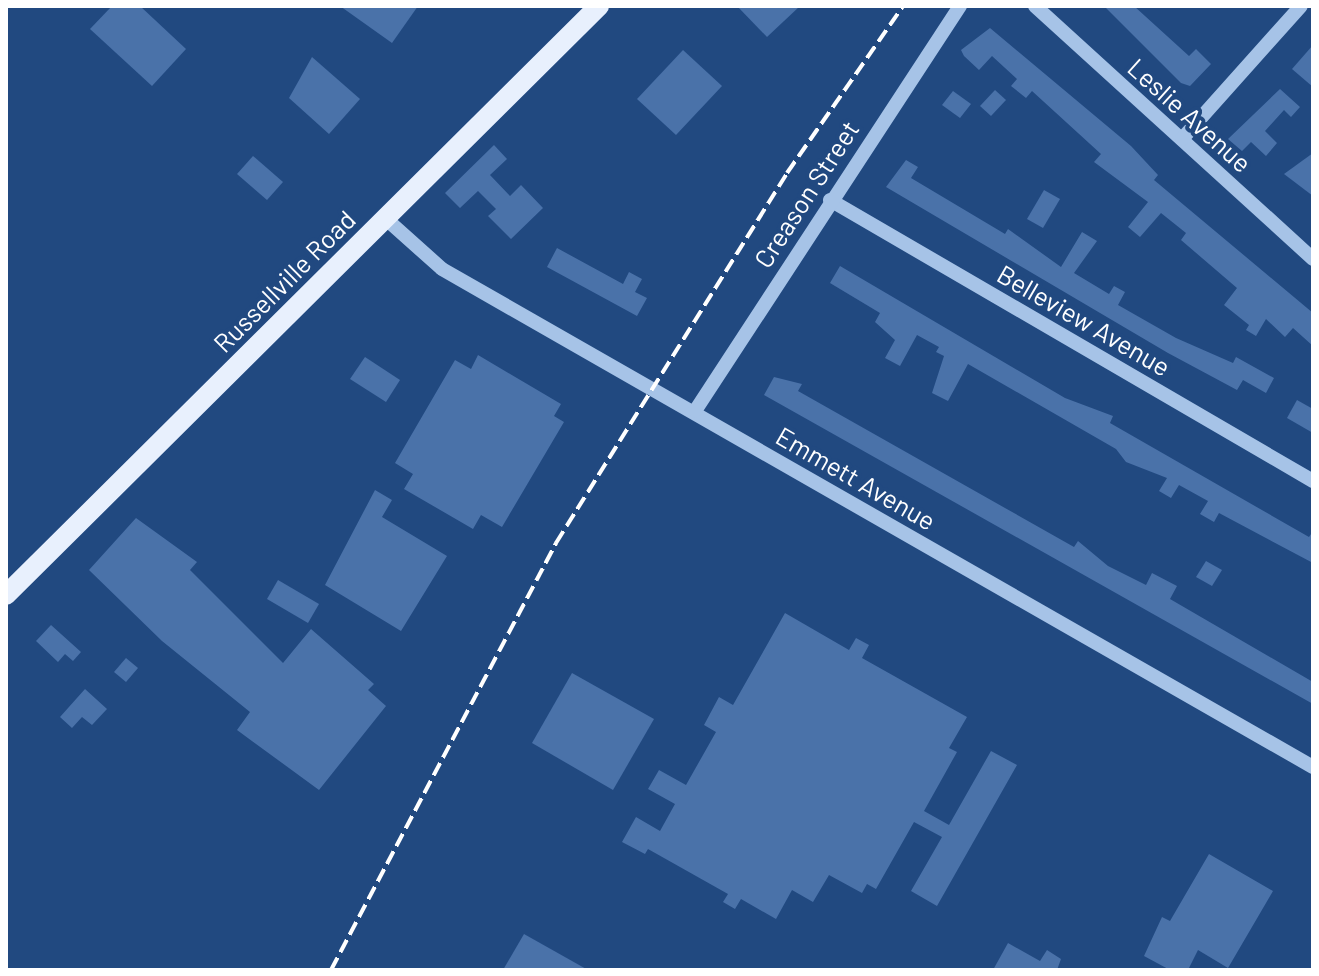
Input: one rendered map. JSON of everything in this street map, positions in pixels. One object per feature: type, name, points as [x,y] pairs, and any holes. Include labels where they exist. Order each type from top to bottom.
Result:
[{"type":"main road","name":"Russellville Road","points":[[6,595],[599,6]]},
{"type":"street","name":"Creason Street","points":[[695,411],[830,200],[960,6]]},
{"type":"street","name":"Leslie Avenue","points":[[1035,6],[1313,259]]},
{"type":"street","points":[[1182,139],[1301,6]]},
{"type":"street","name":"Belleview Avenue","points":[[830,200],[1313,481]]},
{"type":"street","name":"Emmett Avenue","points":[[385,218],[442,269],[1313,767]]},
{"type":"building","points":[[112,6],[140,6],[186,49],[152,86],[90,29]]},
{"type":"building","points":[[340,6],[418,6],[392,43]]},
{"type":"building","points":[[737,6],[800,6],[767,37]]},
{"type":"building","points":[[1104,6],[1134,6],[1189,56],[1196,49],[1211,64],[1190,86],[1181,83]]},
{"type":"building","points":[[990,28],[1131,146],[1158,175],[1154,180],[1313,313],[1313,346],[1293,328],[1285,337],[1266,319],[1256,336],[1246,330],[1249,325],[1224,305],[1237,288],[1181,240],[1186,233],[1161,213],[1140,237],[1128,227],[1148,202],[1094,162],[1101,154],[1032,91],[1026,98],[1011,86],[1017,79],[992,56],[979,70],[964,56],[961,50]]},
{"type":"building","points":[[1313,45],[1313,87],[1292,69]]},
{"type":"building","points":[[683,50],[722,86],[676,135],[637,99]]},
{"type":"building","points":[[312,57],[360,99],[329,134],[289,98]]},
{"type":"building","points":[[1280,89],[1300,107],[1291,117],[1284,110],[1265,131],[1277,143],[1266,156],[1251,142],[1242,151],[1228,139]]},
{"type":"building","points":[[995,90],[1006,100],[991,116],[980,106]]},
{"type":"building","points":[[953,91],[971,104],[960,118],[942,105]]},
{"type":"building","points":[[494,145],[507,159],[490,175],[510,196],[521,185],[543,208],[511,239],[488,216],[496,209],[478,191],[460,208],[445,193]]},
{"type":"building","points":[[1313,153],[1313,196],[1284,174]]},
{"type":"building","points":[[253,156],[283,182],[267,200],[237,174]]},
{"type":"building","points":[[906,160],[918,167],[911,178],[1005,234],[1008,229],[1061,267],[1082,232],[1097,241],[1074,273],[1109,294],[1114,286],[1125,292],[1118,305],[1176,338],[1233,363],[1236,357],[1274,378],[1266,393],[1243,380],[1237,390],[1168,353],[886,187]]},
{"type":"building","points":[[1044,190],[1060,199],[1043,228],[1027,219]]},
{"type":"building","points":[[557,248],[623,284],[629,272],[642,279],[635,292],[647,298],[637,316],[547,267]]},
{"type":"building","points":[[840,266],[1065,398],[1113,416],[1110,423],[1309,537],[1313,531],[1313,563],[1219,513],[1214,522],[1200,514],[1208,501],[1179,485],[1171,498],[1159,491],[1167,478],[1126,462],[1116,449],[968,364],[948,401],[932,393],[944,356],[936,352],[939,347],[917,335],[900,366],[885,358],[895,340],[875,322],[880,313],[830,283]]},
{"type":"building","points":[[478,355],[561,404],[554,416],[564,422],[502,527],[481,515],[473,529],[404,489],[413,474],[395,463],[455,360],[471,369]]},
{"type":"building","points":[[365,357],[400,380],[386,402],[350,379]]},
{"type":"building","points":[[774,377],[802,384],[798,391],[1074,547],[1078,541],[1108,566],[1146,585],[1152,573],[1177,586],[1170,599],[1313,682],[1313,704],[764,395]]},
{"type":"building","points":[[1297,400],[1313,409],[1313,433],[1287,418]]},
{"type":"building","points":[[375,490],[392,500],[382,517],[447,556],[401,631],[325,585]]},
{"type":"building","points":[[136,518],[197,562],[190,570],[283,663],[311,629],[374,684],[368,690],[386,706],[319,790],[237,730],[250,712],[162,641],[89,570]]},
{"type":"building","points":[[1206,561],[1222,570],[1212,586],[1196,577]]},
{"type":"building","points":[[278,580],[319,604],[308,623],[267,599]]},
{"type":"building","points":[[785,613],[849,650],[856,638],[869,645],[862,658],[967,717],[949,748],[957,752],[924,811],[949,825],[991,751],[1017,765],[937,906],[911,891],[942,837],[914,822],[876,889],[867,884],[862,893],[829,875],[813,902],[792,890],[776,919],[741,899],[735,909],[723,902],[728,894],[648,849],[645,854],[622,842],[636,817],[660,831],[675,804],[648,789],[659,770],[686,785],[716,732],[704,725],[719,697],[733,705]]},
{"type":"building","points":[[51,625],[81,652],[73,661],[65,654],[58,662],[36,641]]},
{"type":"building","points":[[126,658],[138,668],[126,682],[114,672]]},
{"type":"building","points":[[572,673],[654,719],[613,790],[532,743]]},
{"type":"building","points":[[85,689],[107,709],[92,725],[82,717],[72,728],[60,717]]},
{"type":"building","points":[[1209,854],[1273,891],[1228,968],[1198,950],[1188,970],[1170,970],[1144,956],[1162,917],[1170,921]]},
{"type":"building","points":[[524,934],[588,970],[503,970]]},
{"type":"building","points":[[1008,943],[1040,961],[1047,950],[1061,959],[1057,970],[993,970]]},
{"type":"railway","points":[[331,970],[556,543],[787,173],[903,6]]}]
